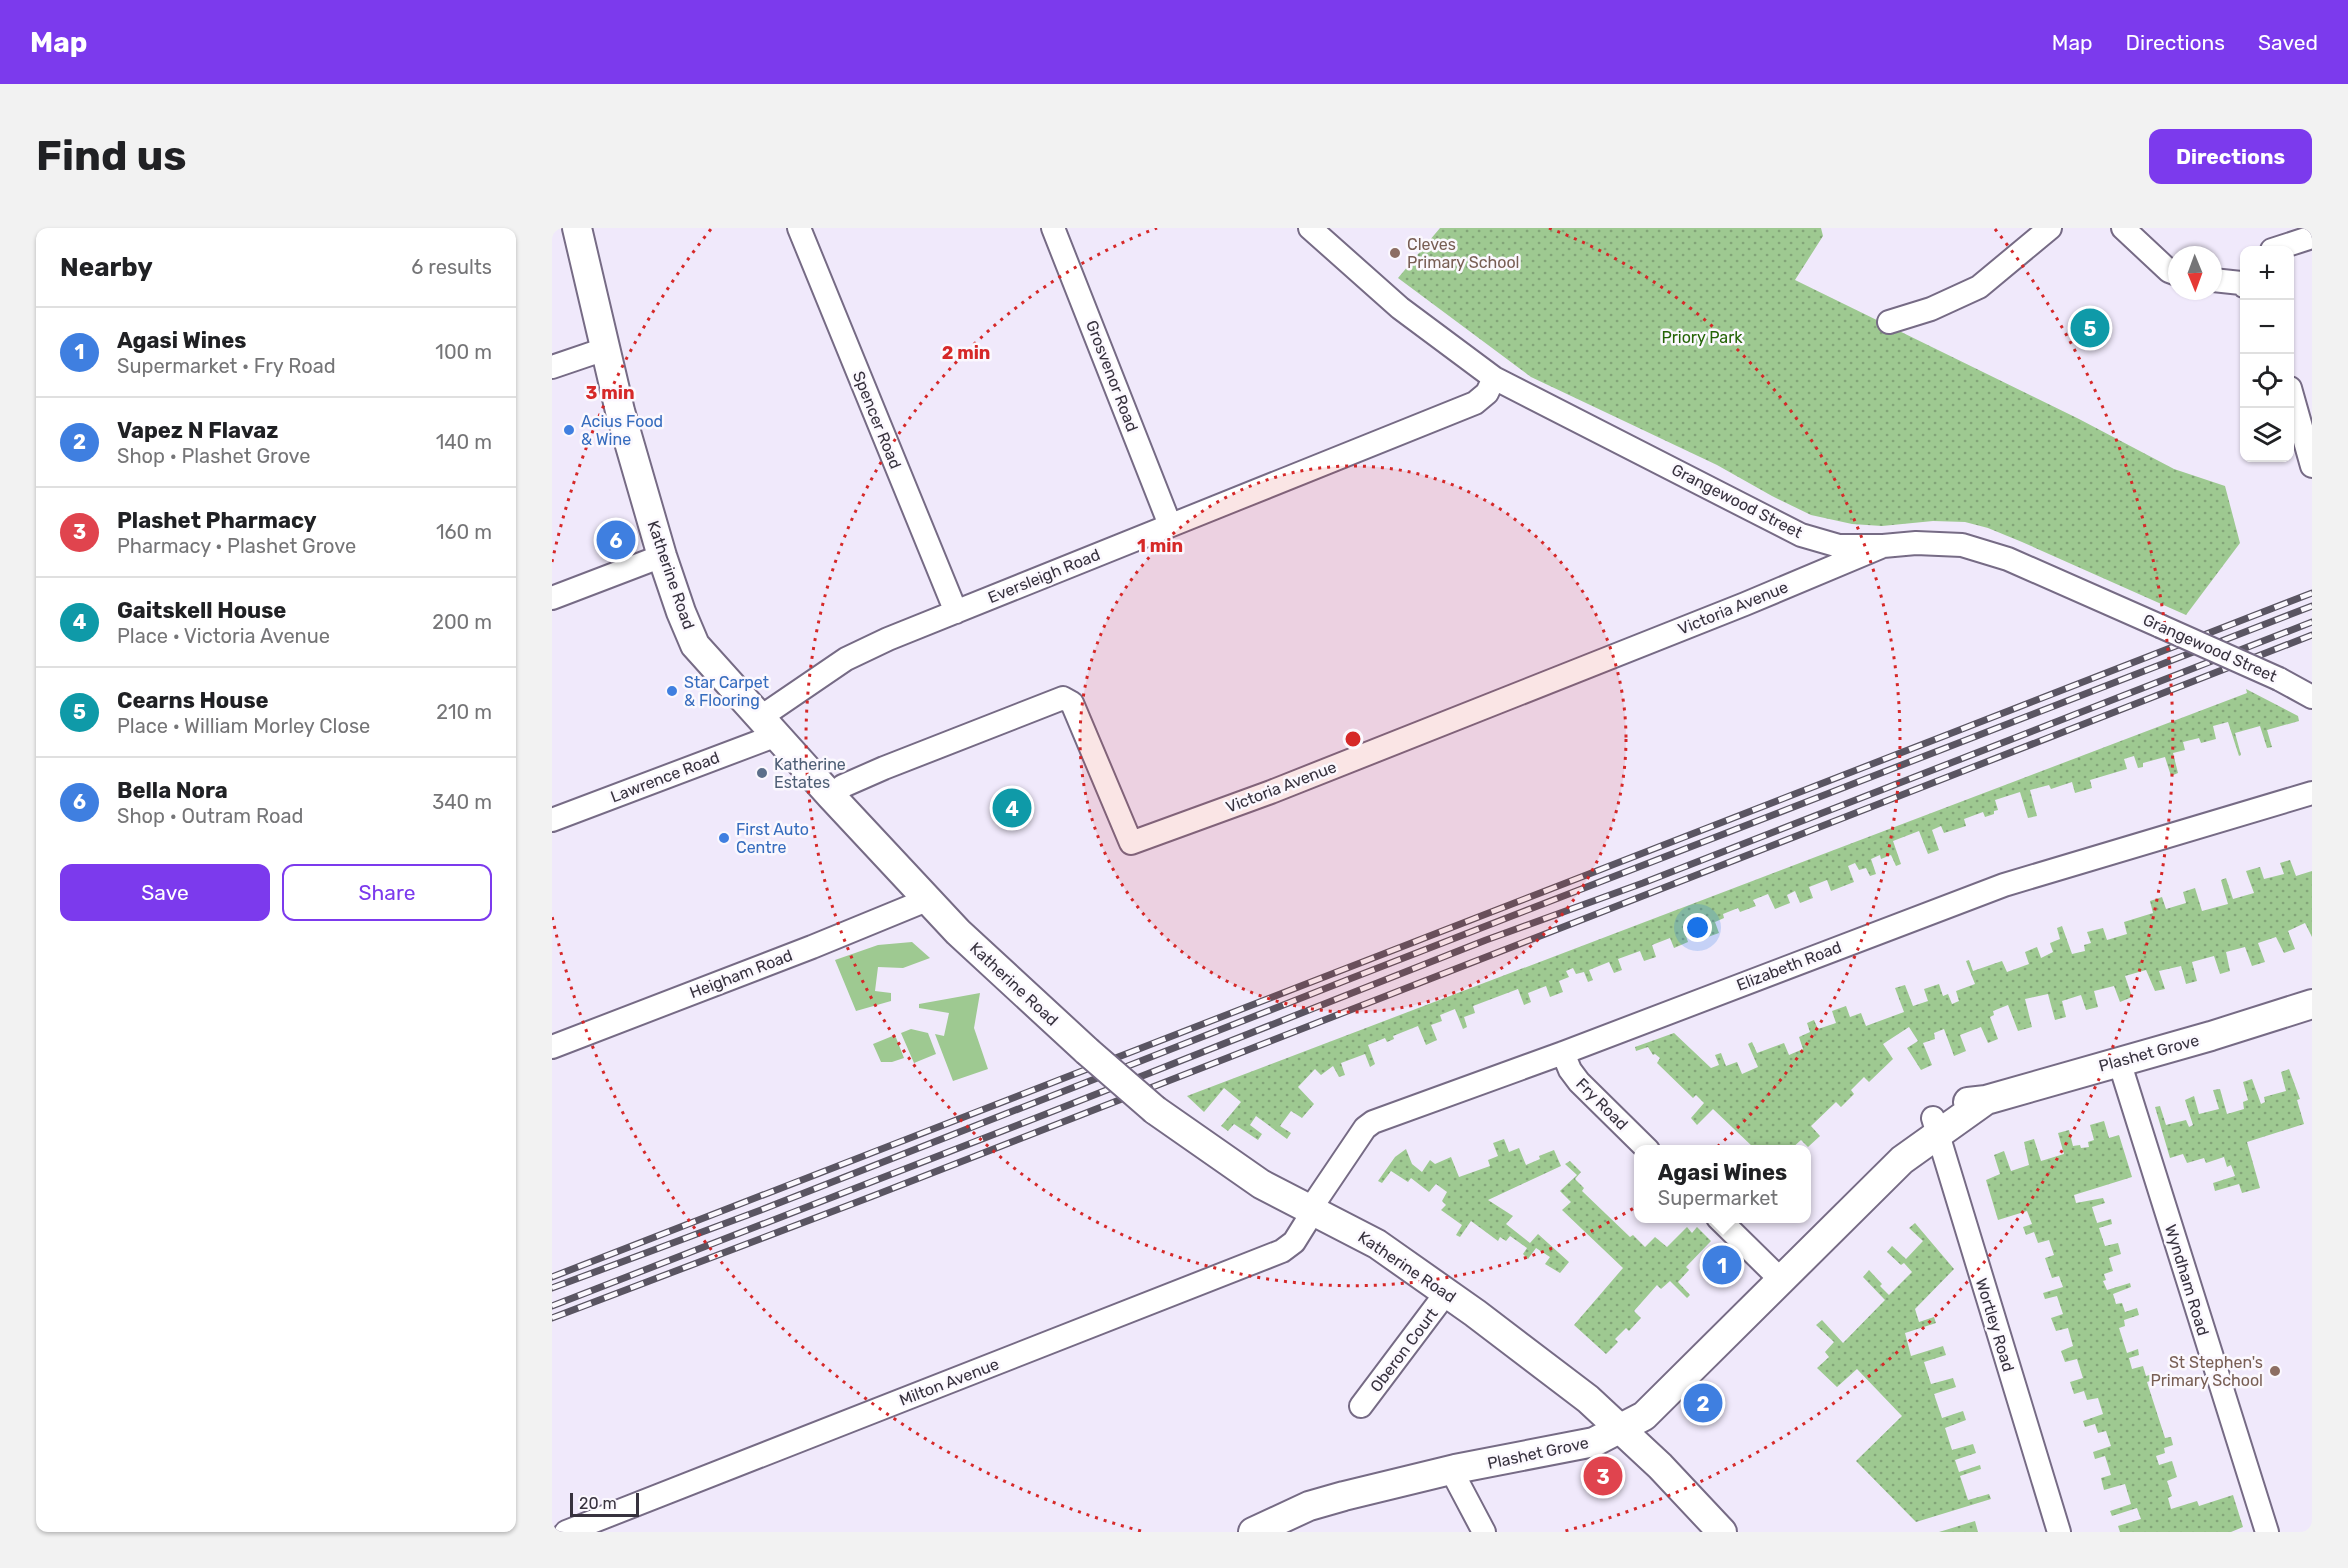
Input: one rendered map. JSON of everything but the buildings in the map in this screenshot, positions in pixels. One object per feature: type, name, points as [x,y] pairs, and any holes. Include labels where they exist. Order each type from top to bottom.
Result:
[{"type":"main road","name":"Katherine Road","points":[[578,228],[605,349],[662,556],[695,645],[716,669],[958,932],[1087,1051],[1155,1110],[1261,1184],[1377,1244],[1576,1389],[1660,1466],[1722,1532]]},
{"type":"main road","name":"Plashet Grove","points":[[1253,1532],[1318,1504],[1455,1469],[1575,1447],[1594,1442],[1621,1429],[1644,1416],[1657,1405],[1935,1126],[1986,1100],[2119,1061],[2310,1010]]},
{"type":"street","name":"Spencer Road","points":[[799,228],[956,612]]},
{"type":"street","name":"Grosvenor Road","points":[[1053,228],[1170,525]]},
{"type":"street","name":"Grangewood Street","points":[[1310,228],[1400,308],[1494,378],[1802,535],[1839,546],[1916,543],[1962,545],[2008,559],[2279,679],[2312,697]]},
{"type":"street","points":[[1889,322],[1930,309],[1979,287],[2050,228]]},
{"type":"street","points":[[2123,228],[2168,270]]},
{"type":"street","points":[[2284,246],[2312,237]]},
{"type":"street","points":[[2222,281],[2240,282]]},
{"type":"street","points":[[552,367],[605,349]]},
{"type":"street","name":"Eversleigh Road","points":[[769,726],[846,659],[956,612],[1475,403],[1487,393],[1494,378]]},
{"type":"street","points":[[2294,405],[2312,466]]},
{"type":"street","name":"Victoria Avenue","points":[[831,796],[843,786],[884,768],[1063,698],[1072,703],[1131,843],[1271,792],[1745,604],[1882,546]]},
{"type":"street","points":[[552,598],[662,556]]},
{"type":"street","name":"Lawrence Road","points":[[552,820],[769,726]]},
{"type":"street","name":"Elizabeth Road","points":[[1312,1209],[1365,1128],[1373,1122],[1563,1053],[2004,885],[2312,793]]},
{"type":"street","name":"Heigham Road","points":[[552,1047],[812,947],[929,899]]},
{"type":"street","name":"Fry Road","points":[[1563,1053],[1570,1070],[1579,1082],[1644,1145]]},
{"type":"street","name":"Wyndham Road","points":[[2119,1061],[2267,1532]]},
{"type":"street","name":"Wortley Road","points":[[1935,1126],[2059,1532]]},
{"type":"street","name":"Milton Avenue","points":[[566,1532],[1282,1251],[1294,1242],[1312,1209]]},
{"type":"street","points":[[1723,1223],[1782,1281]]},
{"type":"street","name":"Oberon Court","points":[[1361,1406],[1446,1293]]},
{"type":"street","points":[[1455,1469],[1457,1481],[1484,1532]]},
{"type":"green space","name":"Priory Park","points":[[1440,228],[1821,228],[1823,236],[1795,280],[2079,419],[2174,469],[2225,486],[2240,543],[2186,615],[1988,528],[1965,522],[1933,521],[1882,526],[1852,524],[1811,515],[1717,465],[1531,377],[1398,278]]},
{"type":"green space","points":[[2246,689],[2298,716],[2299,721],[2267,730],[2272,747],[2267,748],[2260,726],[2235,733],[2241,755],[2239,756],[2228,722],[2213,726],[2216,739],[2201,743],[2199,738],[2183,742],[2185,750],[2173,753],[2178,773],[2171,776],[2165,757],[2143,763],[2143,767],[2138,768],[2134,756],[2124,759],[2127,769],[2090,780],[2092,788],[2075,793],[2072,782],[2051,789],[2049,785],[2030,790],[2037,816],[2028,818],[2020,792],[1995,800],[1998,810],[1994,811],[1994,814],[1985,817],[1983,812],[1964,819],[1966,826],[1944,833],[1941,826],[1932,830],[1939,850],[1928,854],[1919,831],[1893,841],[1901,864],[1896,866],[1891,855],[1881,859],[1880,855],[1871,859],[1876,874],[1870,876],[1866,868],[1859,870],[1855,863],[1848,866],[1854,882],[1831,891],[1827,880],[1809,887],[1813,898],[1800,903],[1795,891],[1787,895],[1790,903],[1775,909],[1768,894],[1753,900],[1756,906],[1740,912],[1738,908],[1723,914],[1724,918],[1715,922],[1719,933],[1705,938],[1701,927],[1685,933],[1688,942],[1674,948],[1670,938],[1652,945],[1656,957],[1644,961],[1640,951],[1618,959],[1622,970],[1614,973],[1609,962],[1589,970],[1593,980],[1588,982],[1584,972],[1576,974],[1573,968],[1566,971],[1569,977],[1559,981],[1563,992],[1550,997],[1546,986],[1528,993],[1531,1002],[1524,1005],[1518,989],[1473,1006],[1475,1013],[1464,1017],[1467,1027],[1463,1029],[1455,1009],[1440,1015],[1442,1021],[1431,1025],[1437,1040],[1426,1045],[1418,1026],[1393,1036],[1394,1039],[1387,1042],[1385,1038],[1368,1045],[1375,1064],[1370,1067],[1365,1054],[1341,1063],[1345,1075],[1339,1077],[1333,1066],[1321,1075],[1315,1069],[1298,1087],[1314,1104],[1302,1118],[1291,1111],[1280,1126],[1291,1133],[1287,1139],[1256,1116],[1250,1125],[1262,1134],[1258,1140],[1234,1124],[1228,1131],[1221,1126],[1241,1102],[1224,1088],[1204,1112],[1187,1096],[2247,693]]},
{"type":"green space","points":[[2290,860],[2296,876],[2312,871],[2312,937],[2305,923],[2288,931],[2295,949],[2284,953],[2276,937],[2258,943],[2265,962],[2252,966],[2245,947],[2226,952],[2230,971],[2220,974],[2214,956],[2192,962],[2197,981],[2186,984],[2181,966],[2159,971],[2165,989],[2155,991],[2146,970],[2125,976],[2132,997],[2120,1002],[2114,986],[2094,991],[2098,1007],[2086,1010],[2081,995],[2062,1001],[2066,1017],[2055,1020],[2048,994],[2025,999],[2032,1027],[2018,1031],[2008,1005],[1993,1011],[1994,1015],[1990,1017],[1998,1039],[1988,1043],[1981,1027],[1960,1035],[1966,1051],[1954,1056],[1944,1029],[1934,1033],[1935,1039],[1923,1043],[1932,1065],[1921,1070],[1907,1048],[1918,1041],[1909,1027],[1883,1044],[1893,1059],[1869,1082],[1864,1077],[1851,1090],[1854,1094],[1841,1107],[1836,1102],[1811,1126],[1820,1136],[1810,1145],[1806,1145],[1801,1140],[1795,1145],[1751,1145],[1713,1109],[1697,1125],[1691,1118],[1704,1103],[1696,1095],[1693,1098],[1657,1063],[1660,1058],[1653,1055],[1648,1047],[1636,1051],[1635,1047],[1674,1033],[1711,1068],[1719,1065],[1715,1055],[1721,1053],[1726,1066],[1737,1062],[1742,1074],[1758,1067],[1748,1044],[1752,1042],[1757,1053],[1784,1043],[1789,1055],[1803,1049],[1799,1037],[1810,1032],[1807,1023],[1814,1020],[1818,1029],[1836,1023],[1832,1011],[1846,1006],[1850,1017],[1861,1013],[1866,1026],[1904,1012],[1895,988],[1905,985],[1913,1006],[1928,1001],[1924,989],[1939,984],[1943,996],[1948,994],[1952,1004],[1959,1001],[1956,991],[1975,984],[1966,961],[1969,960],[1973,971],[2002,961],[2007,972],[2029,964],[2025,952],[2037,947],[2041,958],[2053,952],[2050,943],[2060,939],[2057,928],[2062,926],[2072,954],[2085,951],[2084,945],[2091,943],[2087,932],[2103,928],[2107,940],[2127,934],[2124,922],[2153,913],[2150,901],[2162,897],[2166,909],[2186,903],[2183,892],[2195,888],[2202,911],[2228,904],[2221,880],[2226,878],[2233,899],[2254,893],[2246,871],[2260,867],[2264,879],[2284,874],[2280,863]]},
{"type":"green space","points":[[912,942],[930,958],[903,968],[878,967],[875,991],[891,993],[891,1001],[856,1011],[835,960],[878,945]]},
{"type":"green space","points":[[980,993],[974,1028],[988,1069],[953,1081],[935,1034],[944,1036],[949,1013],[919,1008],[919,1004]]},
{"type":"green space","points":[[911,1029],[928,1033],[936,1054],[914,1063],[901,1033]]},
{"type":"green space","points":[[895,1035],[904,1058],[892,1062],[881,1062],[873,1044]]},
{"type":"green space","points":[[2289,1069],[2300,1099],[2297,1100],[2304,1124],[2247,1142],[2260,1188],[2242,1193],[2239,1184],[2215,1191],[2213,1183],[2235,1176],[2231,1165],[2227,1167],[2224,1157],[2206,1163],[2204,1158],[2187,1163],[2183,1154],[2170,1158],[2155,1107],[2160,1106],[2166,1125],[2186,1120],[2189,1127],[2193,1125],[2185,1100],[2194,1096],[2199,1114],[2219,1109],[2213,1090],[2220,1089],[2227,1114],[2244,1109],[2243,1102],[2248,1100],[2243,1082],[2252,1079],[2261,1104],[2265,1102],[2264,1097],[2286,1091],[2281,1072]]},
{"type":"green space","points":[[2104,1121],[2109,1138],[2119,1135],[2132,1177],[2074,1195],[2076,1203],[2103,1198],[2105,1203],[2092,1207],[2097,1223],[2111,1219],[2112,1224],[2099,1228],[2105,1246],[2118,1243],[2121,1254],[2109,1258],[2113,1271],[2104,1274],[2106,1280],[2103,1281],[2107,1290],[2130,1283],[2131,1287],[2113,1294],[2116,1304],[2122,1303],[2125,1312],[2137,1308],[2139,1315],[2124,1320],[2125,1326],[2119,1328],[2127,1353],[2138,1349],[2139,1355],[2129,1358],[2132,1369],[2143,1366],[2146,1376],[2157,1373],[2158,1378],[2147,1382],[2165,1438],[2171,1437],[2173,1445],[2164,1448],[2165,1453],[2156,1456],[2159,1465],[2172,1461],[2177,1477],[2167,1481],[2172,1496],[2168,1498],[2171,1509],[2197,1501],[2199,1506],[2233,1495],[2243,1527],[2231,1532],[2120,1532],[2118,1526],[2141,1519],[2137,1508],[2112,1516],[2110,1511],[2131,1504],[2125,1484],[2104,1490],[2101,1478],[2111,1475],[2105,1456],[2095,1459],[2093,1452],[2111,1446],[2106,1431],[2098,1433],[2095,1424],[2085,1427],[2083,1421],[2103,1414],[2098,1398],[2087,1400],[2084,1391],[2074,1394],[2070,1382],[2083,1378],[2077,1359],[2065,1362],[2061,1351],[2073,1346],[2068,1328],[2056,1331],[2051,1318],[2063,1314],[2057,1296],[2045,1299],[2043,1293],[2063,1287],[2059,1276],[2052,1278],[2045,1258],[2054,1255],[2049,1240],[2038,1243],[2034,1232],[2026,1235],[2023,1227],[2032,1224],[2027,1211],[1998,1220],[1986,1180],[2000,1174],[1994,1155],[2004,1151],[2011,1171],[2029,1165],[2024,1142],[2034,1139],[2041,1161],[2064,1154],[2058,1133],[2069,1130],[2073,1146],[2089,1147],[2088,1142],[2094,1140],[2090,1125]]},
{"type":"green space","points":[[1504,1139],[1509,1152],[1519,1148],[1526,1165],[1554,1150],[1561,1166],[1488,1200],[1513,1216],[1506,1224],[1530,1243],[1538,1234],[1569,1262],[1560,1273],[1545,1264],[1550,1257],[1536,1248],[1528,1259],[1523,1254],[1527,1248],[1510,1236],[1506,1241],[1500,1237],[1498,1241],[1471,1221],[1460,1237],[1456,1235],[1462,1225],[1441,1210],[1446,1205],[1442,1201],[1447,1192],[1436,1184],[1429,1192],[1411,1178],[1408,1182],[1391,1171],[1382,1183],[1378,1181],[1395,1157],[1406,1149],[1412,1164],[1422,1172],[1430,1160],[1435,1164],[1451,1157],[1459,1177],[1490,1166],[1488,1160],[1498,1156],[1493,1143]]},
{"type":"green space","points":[[1570,1161],[1581,1172],[1575,1179],[1584,1188],[1582,1191],[1630,1237],[1633,1235],[1645,1247],[1655,1237],[1667,1247],[1687,1227],[1692,1233],[1697,1227],[1711,1241],[1686,1267],[1689,1270],[1678,1282],[1690,1295],[1687,1298],[1670,1281],[1661,1289],[1657,1285],[1634,1311],[1641,1318],[1629,1331],[1626,1328],[1615,1339],[1618,1342],[1606,1354],[1574,1325],[1623,1268],[1562,1210],[1571,1202],[1560,1191],[1577,1175],[1565,1164]]},
{"type":"green space","points":[[1915,1223],[1954,1269],[1915,1309],[1919,1322],[1934,1317],[1936,1323],[1905,1333],[1911,1356],[1943,1346],[1946,1355],[1924,1362],[1931,1384],[1953,1378],[1956,1387],[1934,1394],[1942,1418],[1963,1411],[1966,1420],[1945,1428],[1952,1450],[1973,1444],[1976,1453],[1955,1460],[1959,1472],[1980,1465],[1981,1469],[1960,1476],[1968,1500],[1989,1494],[1991,1499],[1916,1522],[1856,1461],[1902,1416],[1857,1369],[1837,1387],[1817,1368],[1829,1357],[1825,1352],[1834,1342],[1816,1325],[1822,1320],[1843,1343],[1885,1300],[1863,1277],[1869,1270],[1889,1295],[1912,1272],[1904,1263],[1901,1265],[1887,1252],[1892,1246],[1906,1259],[1923,1241],[1909,1228]]},
{"type":"green space","points":[[1975,1521],[1978,1532],[1939,1532]]},
{"type":"railway","points":[[552,1277],[2312,593]]},
{"type":"railway","points":[[552,1288],[761,1210],[2312,606]]},
{"type":"railway","points":[[552,1306],[1486,940],[1643,883],[2312,622]]},
{"type":"railway","points":[[552,1318],[873,1196],[2312,635]]},
{"type":"place","name":"Cleves Primary School","points":[[1395,253]]},
{"type":"place","name":"Cearns House","points":[[2090,328]]},
{"type":"place","name":"Acius Food & Wine","points":[[569,430]]},
{"type":"place","name":"Bella Nora","points":[[616,540]]},
{"type":"place","name":"Star Carpet & Flooring","points":[[672,691]]},
{"type":"place","name":"Katherine Estates","points":[[762,773]]},
{"type":"place","name":"Gaitskell House","points":[[1012,808]]},
{"type":"place","name":"First Auto Centre","points":[[724,838]]},
{"type":"place","name":"Agasi Wines","points":[[1722,1265]]},
{"type":"place","name":"St Stephen's Primary School","points":[[2275,1371]]},
{"type":"place","name":"Vapez N Flavaz","points":[[1703,1403]]},
{"type":"place","name":"Plashet Pharmacy","points":[[1603,1476]]}]
